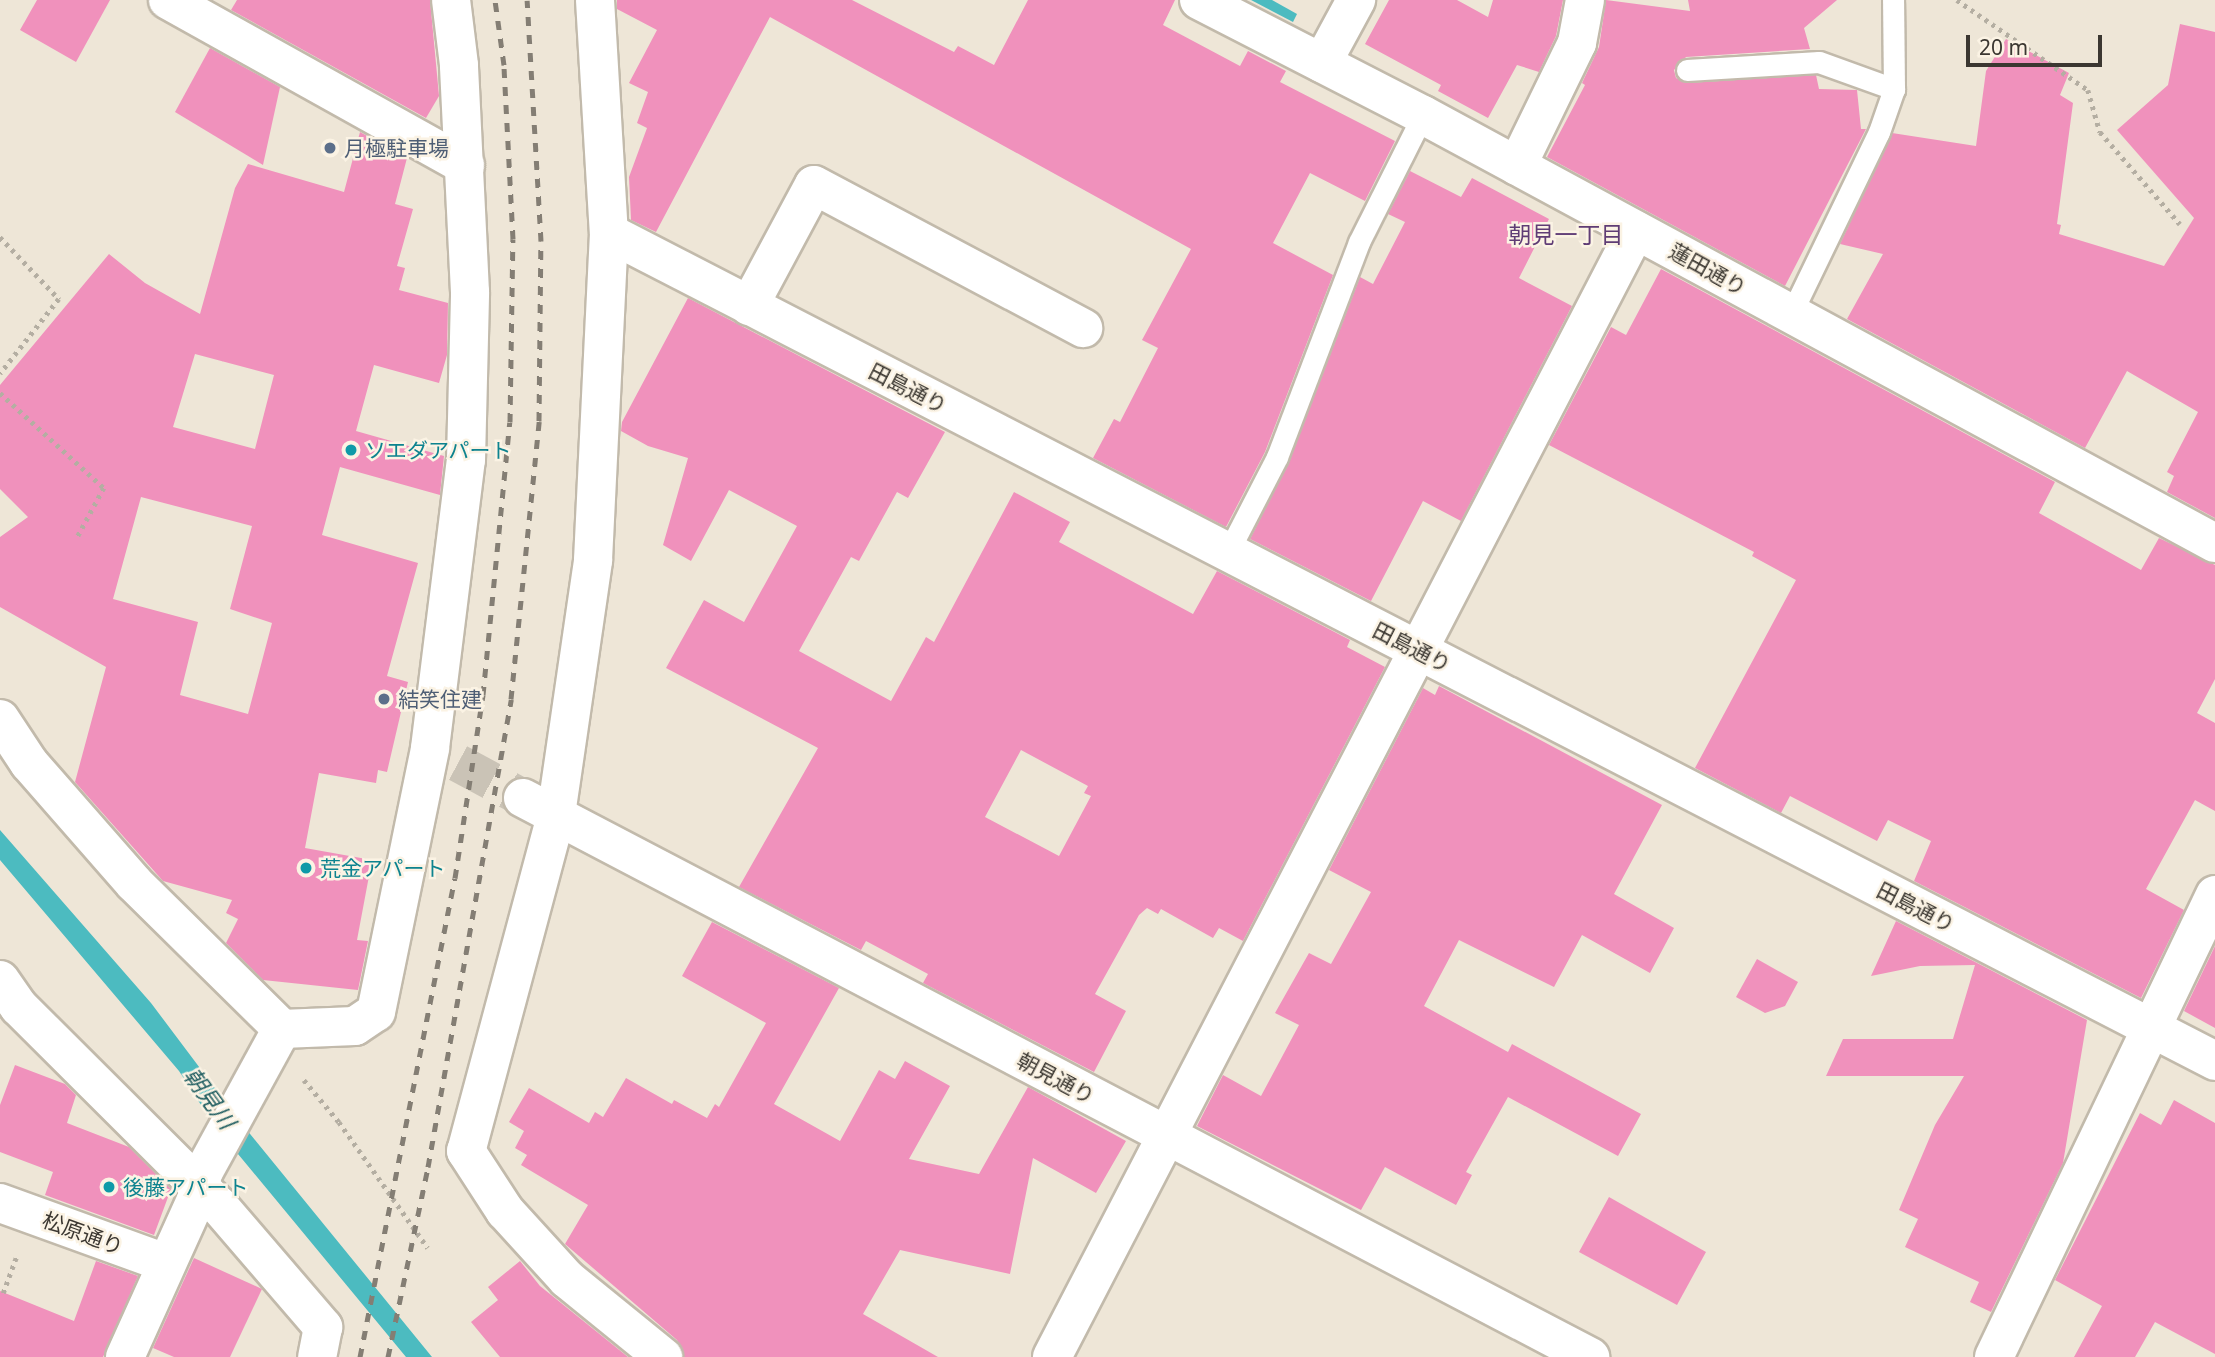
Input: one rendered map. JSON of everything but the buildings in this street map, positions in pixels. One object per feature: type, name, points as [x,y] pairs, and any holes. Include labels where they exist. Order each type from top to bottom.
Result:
[{"type":"street","points":[[168,0],[465,165]]},
{"type":"street","points":[[277,1040],[355,1026],[376,1012],[444,756],[466,460],[470,292],[465,165],[451,0]]},
{"type":"street","points":[[595,0],[609,233],[593,561],[556,816],[466,1151],[505,1211],[567,1279],[663,1357]]},
{"type":"street","name":"蓮田通り","points":[[1199,0],[1423,115],[2215,543]]},
{"type":"street","points":[[1322,63],[1356,0]]},
{"type":"street","points":[[1517,166],[1577,43],[1585,0]]},
{"type":"street","points":[[749,306],[814,185],[1083,328]]},
{"type":"street","points":[[1052,1357],[1169,1137],[1636,230]]},
{"type":"street","name":"田島通り","points":[[609,233],[2215,1061]]},
{"type":"street","points":[[0,719],[29,763],[277,1040]]},
{"type":"street","name":"朝見通り","points":[[523,798],[1590,1357]]},
{"type":"street","points":[[1994,1357],[2215,895]]},
{"type":"street","points":[[0,980],[19,1007],[202,1180],[323,1328],[317,1357]]},
{"type":"street","points":[[125,1357],[202,1180],[277,1040]]},
{"type":"street","name":"松原通り","points":[[0,1203],[166,1263]]},
{"type":"lane","points":[[1791,314],[1879,132],[1894,89],[1893,0]]},
{"type":"lane","points":[[1687,70],[1819,62],[1894,89]]},
{"type":"lane","points":[[1228,552],[1277,457],[1359,242],[1423,115]]},
{"type":"path","points":[[1957,0],[2088,90],[2100,132],[2180,225]]},
{"type":"path","points":[[0,237],[59,299],[0,374]]},
{"type":"path","points":[[0,393],[104,488],[78,536]]},
{"type":"path","points":[[277,1040],[292,1065],[339,1122],[428,1248]]},
{"type":"water","points":[[1251,0],[1272,0],[1297,14],[1293,22]]},
{"type":"water","name":"朝見川","points":[[0,830],[151,1003],[242,1124],[432,1357],[406,1357],[214,1125],[179,1071],[0,860]]},
{"type":"tunnel","points":[[458,763],[523,798]]},
{"type":"railway","points":[[360,1357],[455,878],[483,695],[510,422],[513,239],[504,65],[495,0]]},
{"type":"railway","points":[[388,1357],[428,1167],[511,699],[539,421],[541,241],[527,0]]},
{"type":"place","name":"月極駐車場","points":[[330,148]]},
{"type":"place","name":"ソエダアパート","points":[[351,450]]},
{"type":"place","name":"結笑住建","points":[[384,699]]},
{"type":"place","name":"荒金アパート","points":[[306,868]]},
{"type":"place","name":"後藤アパート","points":[[109,1187]]},
{"type":"district","name":"朝見一丁目","points":[[1566,234]]}]
